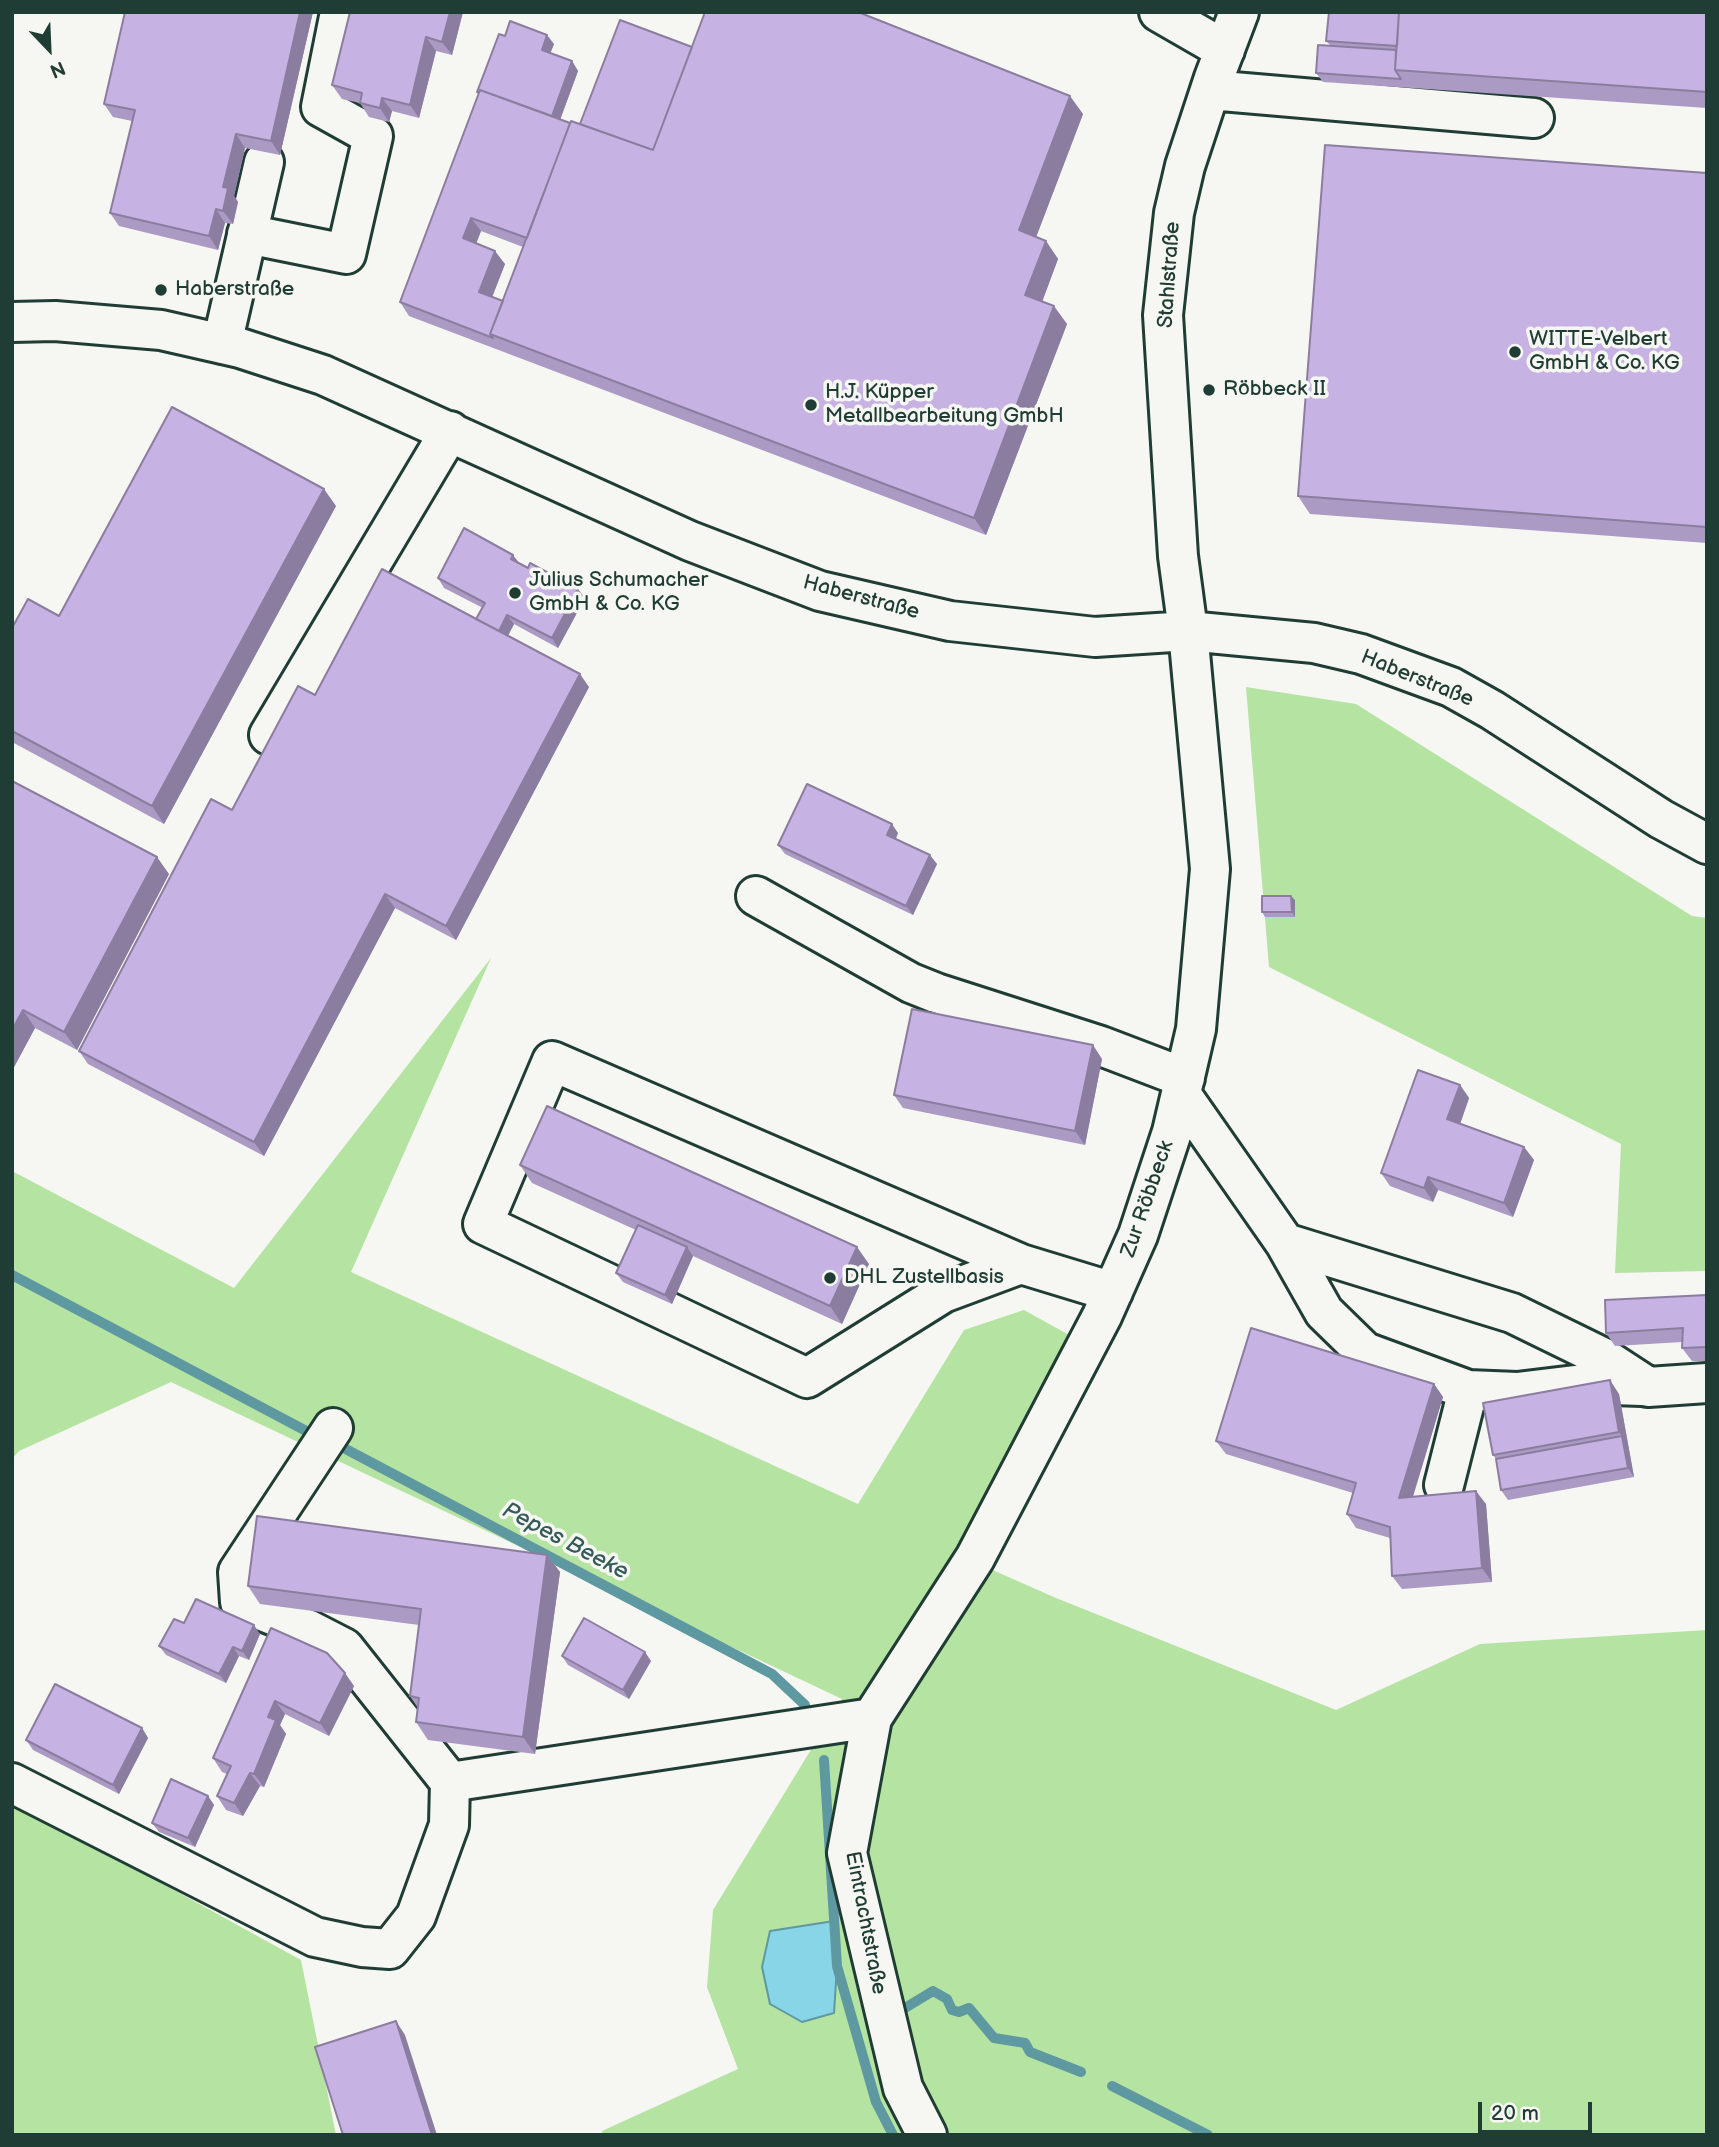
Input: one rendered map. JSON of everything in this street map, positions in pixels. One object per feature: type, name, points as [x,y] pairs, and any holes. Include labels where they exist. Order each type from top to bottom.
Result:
[{"type":"street","points":[[247,234],[346,254],[373,136],[321,107],[340,12]]},
{"type":"street","points":[[1159,12],[1225,50]]},
{"type":"street","name":"Stahlstraße","points":[[1188,631],[1178,556],[1163,315],[1174,213],[1185,166],[1239,12]]},
{"type":"street","points":[[1210,90],[1534,118]]},
{"type":"street","points":[[222,344],[264,162]]},
{"type":"street","name":"Haberstraße","points":[[12,322],[55,321],[161,330],[222,344],[323,375],[690,541],[820,591],[950,621],[1095,637],[1188,631],[1314,643],[1361,654],[1451,687],[1492,710],[1661,819],[1707,844]]},
{"type":"street","points":[[269,735],[450,431]]},
{"type":"street","name":"Zur Röbbeck","points":[[875,1713],[975,1558],[1114,1292],[1138,1235],[1172,1132],[1196,1028],[1210,869],[1188,631]]},
{"type":"street","points":[[756,896],[911,983],[1101,1046],[1183,1086],[1285,1243],[1324,1312],[1365,1352],[1468,1390],[1517,1392],[1583,1384],[1648,1387],[1707,1383]]},
{"type":"street","points":[[1021,1264],[943,1293],[807,1378],[483,1224],[552,1061],[1021,1264],[1114,1292]]},
{"type":"street","points":[[1285,1243],[1512,1313],[1602,1357],[1648,1387]]},
{"type":"street","points":[[1444,1485],[1468,1390]]},
{"type":"street","points":[[12,1783],[315,1937],[362,1947],[390,1949],[416,1916],[449,1825],[450,1782],[344,1648],[240,1601],[238,1572],[333,1428]]},
{"type":"street","points":[[450,1782],[875,1713]]},
{"type":"street","name":"Eintrachtstraße","points":[[875,1713],[847,1853],[903,2088],[927,2135]]},
{"type":"green space","points":[[1246,687],[1356,704],[1692,916],[1707,918],[1707,1271],[1615,1273],[1621,1144],[1269,967]]},
{"type":"green space","points":[[491,958],[351,1272],[858,1504],[964,1330],[1024,1310],[1071,1336],[954,1553],[1056,1598],[1336,1710],[1480,1644],[1707,1630],[1707,2135],[603,2135],[602,2131],[738,2069],[707,1987],[713,1910],[842,1699],[171,1382],[19,1451],[12,1459],[12,1171],[234,1288]]},
{"type":"green space","points":[[12,1801],[301,1960],[336,2135],[12,2135]]},
{"type":"water","points":[[834,1921],[837,1966],[834,2013],[802,2022],[770,2004],[762,1967],[770,1931]]},
{"type":"building","points":[[125,12],[300,12],[271,141],[236,134],[223,187],[228,188],[223,211],[216,209],[209,236],[110,213],[135,110],[104,104]]},
{"type":"building","points":[[350,12],[450,12],[442,42],[426,37],[410,105],[382,98],[380,108],[360,103],[362,93],[332,85]]},
{"type":"building","points":[[705,12],[858,12],[1070,96],[1019,230],[1046,241],[1025,295],[1054,306],[974,518],[490,334],[571,121],[653,150]]},
{"type":"building","points":[[1329,12],[1399,12],[1397,46],[1326,41]]},
{"type":"building","points":[[1399,12],[1707,12],[1707,92],[1395,70]]},
{"type":"building","points":[[620,20],[692,47],[653,150],[580,124]]},
{"type":"building","points":[[510,21],[547,35],[542,50],[572,61],[552,116],[480,90],[477,92],[499,34],[505,36]]},
{"type":"building","points":[[1318,45],[1396,50],[1395,70],[1401,79],[1316,73]]},
{"type":"building","points":[[480,90],[570,123],[527,238],[471,218],[463,238],[495,251],[479,292],[503,301],[490,334],[493,338],[400,302]]},
{"type":"building","name":"WITTE-Velbert GmbH & Co. KG","points":[[1325,145],[1707,173],[1707,527],[1298,496]]},
{"type":"building","points":[[172,407],[324,489],[152,806],[12,731],[12,628],[28,599],[59,616]]},
{"type":"building","points":[[464,528],[513,555],[511,559],[528,568],[530,563],[578,589],[552,638],[507,615],[499,631],[476,619],[485,603],[438,578]]},
{"type":"building","points":[[382,569],[580,674],[446,926],[385,894],[254,1142],[79,1051],[211,799],[232,810],[298,686],[315,695]]},
{"type":"building","points":[[12,781],[157,857],[64,1032],[23,1010],[12,1030]]},
{"type":"building","points":[[807,784],[892,824],[887,835],[930,855],[906,906],[778,845]]},
{"type":"building","points":[[1262,896],[1291,896],[1292,912],[1262,912]]},
{"type":"building","points":[[912,1009],[1093,1045],[1075,1131],[894,1095]]},
{"type":"building","points":[[1418,1070],[1460,1085],[1447,1119],[1524,1147],[1504,1203],[1428,1177],[1424,1188],[1381,1173]]},
{"type":"building","points":[[547,1106],[857,1247],[830,1306],[520,1165]]},
{"type":"building","points":[[638,1225],[687,1247],[665,1295],[616,1273]]},
{"type":"building","points":[[1707,1295],[1707,1347],[1682,1348],[1683,1328],[1606,1333],[1605,1300]]},
{"type":"building","points":[[1251,1328],[1434,1384],[1399,1498],[1476,1491],[1482,1568],[1392,1576],[1390,1527],[1347,1514],[1356,1483],[1216,1441]]},
{"type":"building","points":[[1610,1380],[1619,1432],[1493,1455],[1483,1403]]},
{"type":"building","points":[[1622,1436],[1628,1468],[1501,1490],[1496,1459]]},
{"type":"building","points":[[257,1516],[547,1555],[523,1737],[416,1722],[419,1698],[410,1696],[421,1609],[248,1586]]},
{"type":"building","points":[[196,1599],[254,1625],[242,1651],[233,1647],[219,1674],[159,1646],[174,1619],[184,1623]]},
{"type":"building","points":[[584,1618],[645,1652],[623,1690],[562,1656]]},
{"type":"building","points":[[271,1628],[327,1653],[345,1673],[320,1723],[275,1701],[268,1717],[276,1720],[254,1774],[250,1773],[234,1803],[217,1796],[231,1766],[213,1758]]},
{"type":"building","points":[[55,1684],[142,1728],[113,1785],[26,1740]]},
{"type":"building","points":[[171,1779],[208,1796],[188,1838],[152,1823]]},
{"type":"building","points":[[396,2021],[432,2135],[343,2135],[315,2047]]},
{"type":"waterway","name":"Pepes Beeke","points":[[12,1275],[310,1433]]},
{"type":"waterway","name":"Pepes Beeke","points":[[340,1446],[772,1674],[805,1705]]},
{"type":"waterway","points":[[824,1760],[837,1966],[876,2102],[893,2135]]},
{"type":"waterway","name":"Pepes Beeke","points":[[905,2008],[933,1991],[947,1999],[952,2010],[959,2012],[969,2008],[994,2038],[1025,2043],[1030,2052],[1081,2072]]},
{"type":"waterway","name":"Pepes Beeke","points":[[1112,2086],[1208,2135]]},
{"type":"place","name":"Haberstraße","points":[[161,290]]},
{"type":"place","name":"WITTE-Velbert GmbH & Co. KG","points":[[1515,352]]},
{"type":"place","name":"Röbbeck II","points":[[1209,390]]},
{"type":"place","name":"H.J. Küpper Metallbearbeitung GmbH","points":[[811,405]]},
{"type":"place","name":"Julius Schumacher GmbH & Co. KG","points":[[515,593]]},
{"type":"place","name":"DHL Zustellbasis","points":[[830,1278]]}]
